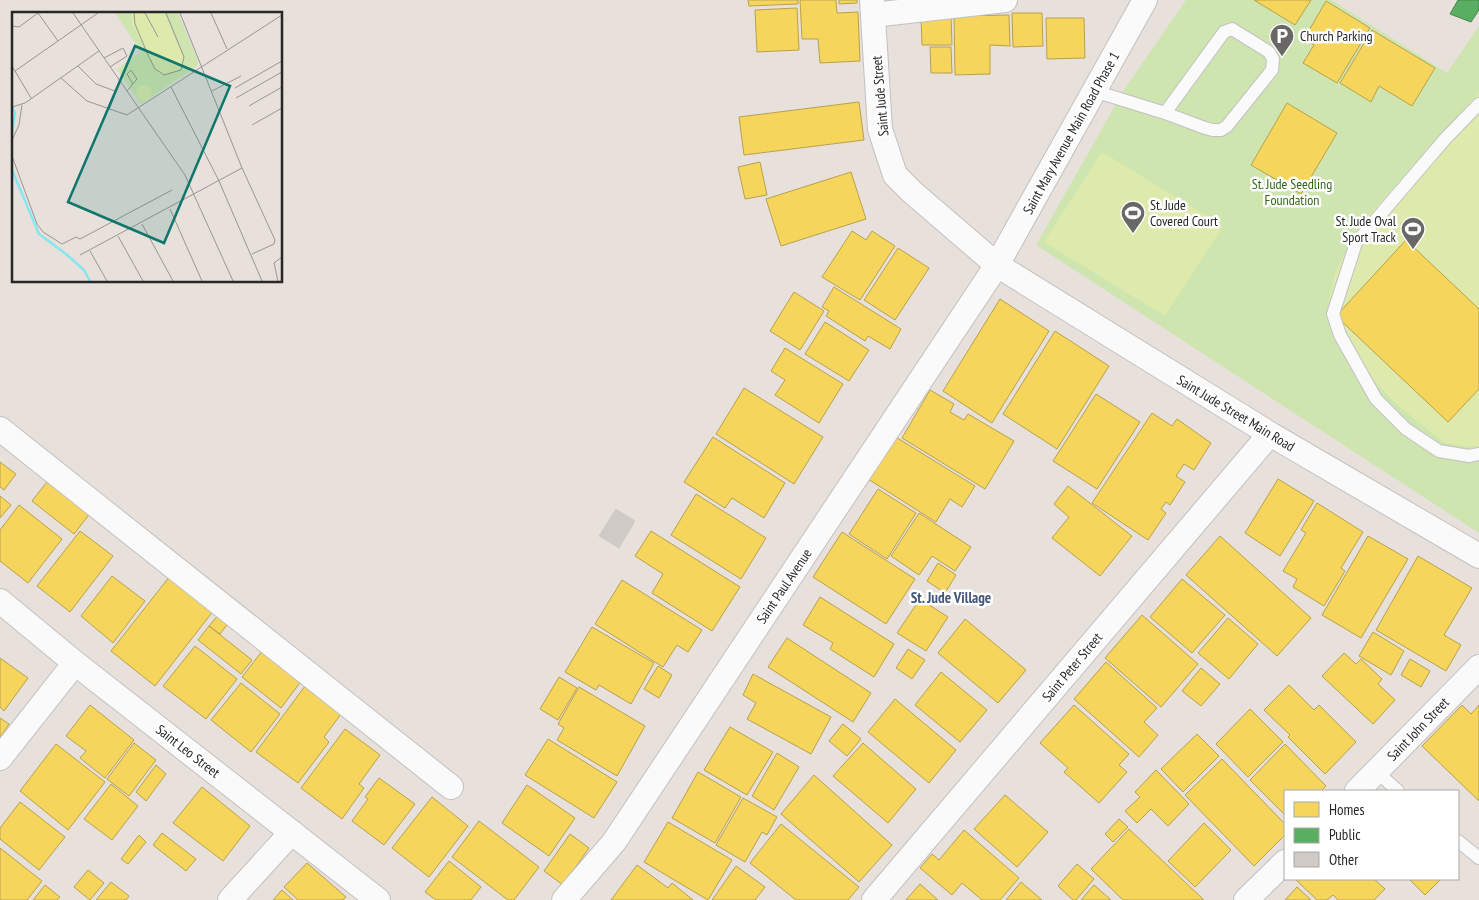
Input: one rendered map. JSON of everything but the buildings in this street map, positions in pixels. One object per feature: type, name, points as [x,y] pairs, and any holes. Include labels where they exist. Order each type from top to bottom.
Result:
[{"type":"street","points":[[873,8],[1004,0]]},
{"type":"street","name":"Saint Mary Avenue Main Road Phase 1","points":[[997,265],[1094,91],[1137,0]]},
{"type":"street","name":"Saint Jude Street","points":[[873,8],[880,129],[895,175],[922,201],[997,265]]},
{"type":"street","name":"Saint Jude Street Main Road","points":[[997,265],[1270,434],[1479,556]]},
{"type":"street","name":"Saint Paul Avenue","points":[[564,900],[614,842],[997,265]]},
{"type":"street","points":[[0,429],[451,787]]},
{"type":"street","name":"Saint Peter Street","points":[[874,900],[1270,434]]},
{"type":"street","name":"Saint Leo Street","points":[[0,601],[75,663],[378,900]]},
{"type":"street","points":[[0,758],[75,663]]},
{"type":"street","name":"Saint John Street","points":[[1358,790],[1479,667]]},
{"type":"street","points":[[230,900],[292,832]]},
{"type":"street","points":[[1246,900],[1284,863]]},
{"type":"lane","points":[[1094,91],[1165,113],[1204,128],[1221,130],[1227,126],[1272,70],[1272,59],[1269,52],[1232,29],[1227,29],[1165,113]]},
{"type":"lane","points":[[1479,104],[1445,139],[1356,243],[1333,314],[1340,335],[1376,399],[1406,430],[1439,451],[1469,456],[1479,454]]},
{"type":"lane","points":[[1377,772],[1397,790]]},
{"type":"lane","points":[[1459,842],[1479,858]]},
{"type":"green space","name":"St. Jude Seedling Foundation","points":[[1186,0],[1331,0],[1447,73],[1479,26],[1479,533],[1036,245],[1124,90]]},
{"type":"green space","name":"St. Jude Oval Sport Track","points":[[1479,92],[1479,446],[1465,446],[1445,443],[1396,404],[1334,338],[1330,321],[1329,299],[1335,273],[1358,227]]},
{"type":"green space","name":"St. Jude Covered Court","points":[[1102,152],[1223,226],[1165,316],[1044,242]]},
{"type":"place","name":"Church Parking","points":[[1282,57]]},
{"type":"place","name":"St. Jude Covered Court","points":[[1133,234]]},
{"type":"place","name":"St. Jude Oval Sport Track","points":[[1413,250]]},
{"type":"district","name":"St. Jude Village","points":[[951,597]]}]
